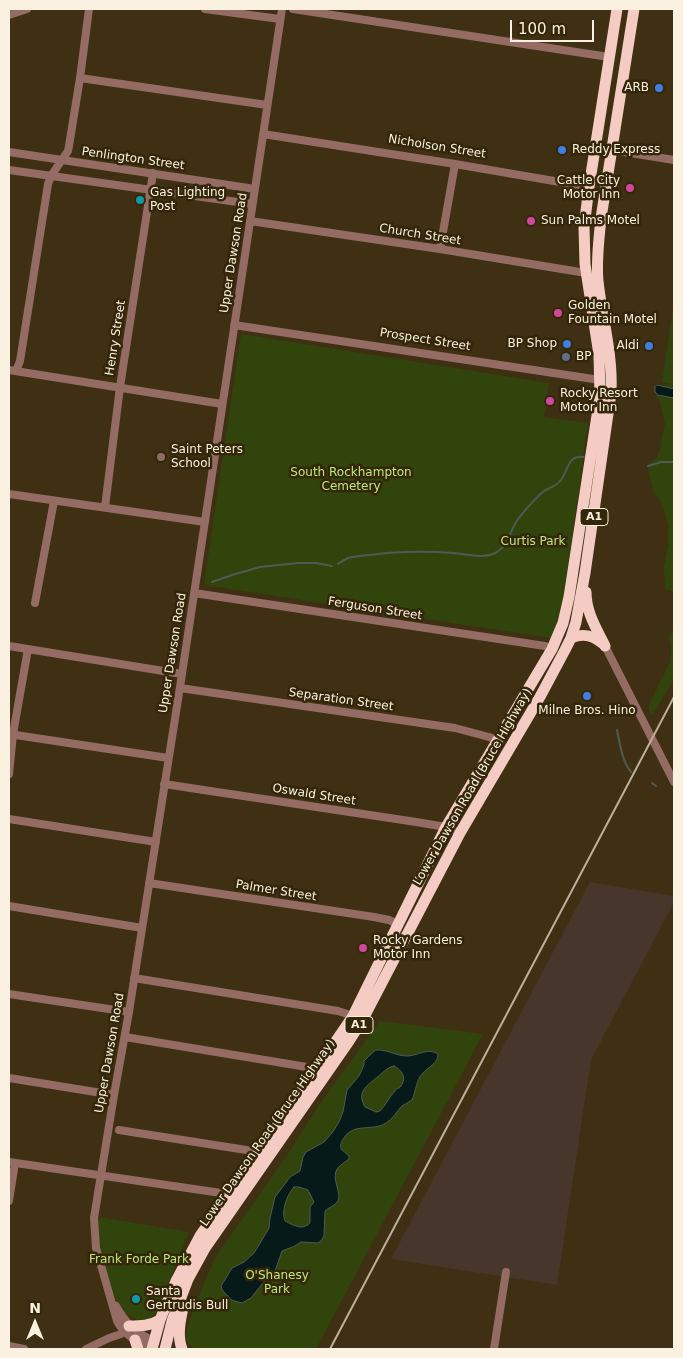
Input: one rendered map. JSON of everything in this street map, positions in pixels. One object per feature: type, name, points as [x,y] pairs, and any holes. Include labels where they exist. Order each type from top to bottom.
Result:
[{"type":"highway","name":"A1","points":[[571,638],[576,622],[585,573],[606,434],[606,381],[598,348],[586,274],[584,235],[589,187],[617,9]]},
{"type":"highway","name":"A1","points":[[552,649],[563,623],[569,597],[598,411],[606,381],[610,352],[598,273],[600,225],[634,9]]},
{"type":"highway","name":"Nicholson Street","points":[[589,187],[606,190]]},
{"type":"highway","points":[[585,573],[588,610],[605,646]]},
{"type":"highway","points":[[571,638],[580,635],[590,635],[605,646]]},
{"type":"highway","name":"Lower Dawson Road (Bruce Highway)","points":[[159,1347],[172,1321],[188,1279],[215,1232],[364,1019],[460,833],[524,724],[571,638]]},
{"type":"highway","name":"Lower Dawson Road (Bruce Highway)","points":[[159,1347],[160,1320],[186,1260],[228,1194],[353,1016],[446,828],[552,649]]},
{"type":"highway","points":[[182,1349],[180,1345],[180,1325],[188,1279]]},
{"type":"highway","points":[[126,1328],[146,1326],[160,1320]]},
{"type":"street","points":[[9,15],[27,9]]},
{"type":"street","points":[[12,371],[20,361],[48,184],[51,176],[68,151],[89,9]]},
{"type":"street","points":[[205,9],[280,19]]},
{"type":"street","name":"Upper Dawson Road","points":[[159,1347],[126,1328],[117,1320],[96,1248],[94,1218],[125,1037],[180,688],[282,9]]},
{"type":"street","points":[[293,9],[609,57]]},
{"type":"street","points":[[80,78],[267,105]]},
{"type":"street","name":"Nicholson Street","points":[[263,134],[589,187]]},
{"type":"street","points":[[612,150],[674,160]]},
{"type":"street","name":"Penlington Street","points":[[9,152],[255,189]]},
{"type":"street","points":[[440,249],[455,164]]},
{"type":"street","points":[[9,170],[252,204]]},
{"type":"street","name":"Henry Street","points":[[105,508],[120,387],[152,173]]},
{"type":"street","name":"Church Street","points":[[250,221],[440,249],[586,274]]},
{"type":"street","name":"Prospect Street","points":[[234,324],[606,381]]},
{"type":"street","points":[[12,371],[222,404]]},
{"type":"street","points":[[9,494],[205,522]]},
{"type":"street","points":[[35,603],[54,501]]},
{"type":"street","name":"Ferguson Street","points":[[194,593],[537,645],[552,649]]},
{"type":"street","points":[[9,646],[182,674]]},
{"type":"street","points":[[605,646],[674,782]]},
{"type":"street","points":[[9,774],[11,734],[28,649]]},
{"type":"street","name":"Separation Street","points":[[180,688],[455,728],[497,740]]},
{"type":"street","points":[[11,734],[168,758]]},
{"type":"street","name":"Oswald Street","points":[[164,784],[416,822],[460,833]]},
{"type":"street","points":[[9,819],[156,842]]},
{"type":"street","name":"Palmer Street","points":[[149,883],[374,917],[398,924]]},
{"type":"street","points":[[9,906],[142,928]]},
{"type":"street","points":[[134,978],[338,1011],[353,1016]]},
{"type":"street","points":[[9,994],[129,1012]]},
{"type":"street","points":[[125,1037],[307,1066],[315,1072]]},
{"type":"street","points":[[9,1078],[114,1095]]},
{"type":"street","points":[[119,1130],[259,1152]]},
{"type":"street","points":[[9,1201],[12,1162],[228,1194]]},
{"type":"street","points":[[494,1349],[506,1272]]},
{"type":"street","name":"Upper Dawson Road","points":[[111,1298],[136,1345],[159,1347]]},
{"type":"street","points":[[109,1338],[116,1327],[117,1320]]},
{"type":"street","points":[[86,1349],[121,1334],[126,1328]]},
{"type":"street","points":[[9,1346],[24,1349]]},
{"type":"shaded area","points":[[657,385],[674,389],[674,398],[658,395],[655,392]]},
{"type":"shaded area","points":[[590,882],[674,896],[674,902],[591,1060],[557,1285],[391,1259]]},
{"type":"shaded area","points":[[376,1050],[407,1056],[430,1051],[438,1054],[438,1057],[435,1063],[419,1079],[412,1100],[402,1106],[391,1120],[381,1126],[353,1130],[343,1139],[341,1149],[349,1156],[349,1159],[335,1173],[339,1198],[337,1203],[325,1211],[324,1236],[321,1241],[318,1243],[301,1242],[282,1251],[274,1274],[266,1279],[251,1298],[242,1303],[231,1300],[221,1286],[232,1268],[244,1262],[254,1253],[269,1228],[275,1197],[290,1177],[300,1171],[306,1152],[324,1142],[332,1133],[343,1112],[347,1090],[359,1076],[364,1061]],"holes":[[[394,1066],[403,1074],[404,1080],[401,1086],[393,1093],[380,1111],[376,1112],[365,1107],[362,1101],[365,1088],[387,1069]],[[294,1187],[308,1190],[314,1202],[310,1207],[310,1223],[304,1227],[285,1221],[285,1203]]]},
{"type":"green space","points":[[674,301],[674,592],[665,589],[664,568],[668,545],[668,526],[663,505],[653,491],[648,470],[649,464],[660,451],[665,424],[660,401],[656,396],[662,385],[672,384],[662,382]]},
{"type":"green space","name":"South Rockhampton Cemetery","points":[[241,334],[549,383],[544,417],[588,423],[563,604],[551,638],[204,585]]},
{"type":"green space","points":[[674,628],[674,679],[653,714],[649,711],[649,705],[670,662],[671,648],[669,637]]},
{"type":"green space","name":"O'Shanesy Park","points":[[380,1021],[483,1034],[316,1349],[194,1349],[186,1340],[186,1333],[195,1305],[215,1258],[290,1151],[319,1105]]},
{"type":"green space","name":"Frank Forde Park","points":[[99,1217],[189,1232],[156,1314],[147,1321],[128,1315],[117,1301],[105,1269],[98,1240]]},
{"type":"waterway","points":[[338,564],[351,557],[391,553],[433,552],[480,556],[491,555],[503,547],[515,523],[533,501],[544,491],[558,483],[574,458],[584,457]]},
{"type":"waterway","points":[[648,466],[661,462],[674,462]]},
{"type":"waterway","points":[[212,582],[260,567],[298,563],[316,563],[332,566]]},
{"type":"waterway","points":[[617,730],[623,758],[631,772]]},
{"type":"waterway","points":[[652,783],[656,786]]},
{"type":"railway","points":[[330,1349],[674,697]]},
{"type":"place","name":"ARB","points":[[659,88]]},
{"type":"place","name":"Reddy Express","points":[[562,150]]},
{"type":"place","name":"Cattle City Motor Inn","points":[[630,188]]},
{"type":"place","name":"Gas Lighting Post","points":[[140,200]]},
{"type":"place","name":"Sun Palms Motel","points":[[531,221]]},
{"type":"place","name":"Golden Fountain Motel","points":[[558,313]]},
{"type":"place","name":"BP Shop","points":[[567,344]]},
{"type":"place","name":"Aldi","points":[[649,346]]},
{"type":"place","name":"BP","points":[[566,357]]},
{"type":"place","name":"Rocky Resort Motor Inn","points":[[550,401]]},
{"type":"place","name":"Saint Peters School","points":[[161,457]]},
{"type":"place","name":"Milne Bros. Hino","points":[[587,696]]},
{"type":"place","name":"Rocky Gardens Motor Inn","points":[[363,948]]},
{"type":"place","name":"Santa Gertrudis Bull","points":[[136,1299]]},
{"type":"park label","name":"Curtis Park","points":[[533,542]]}]
